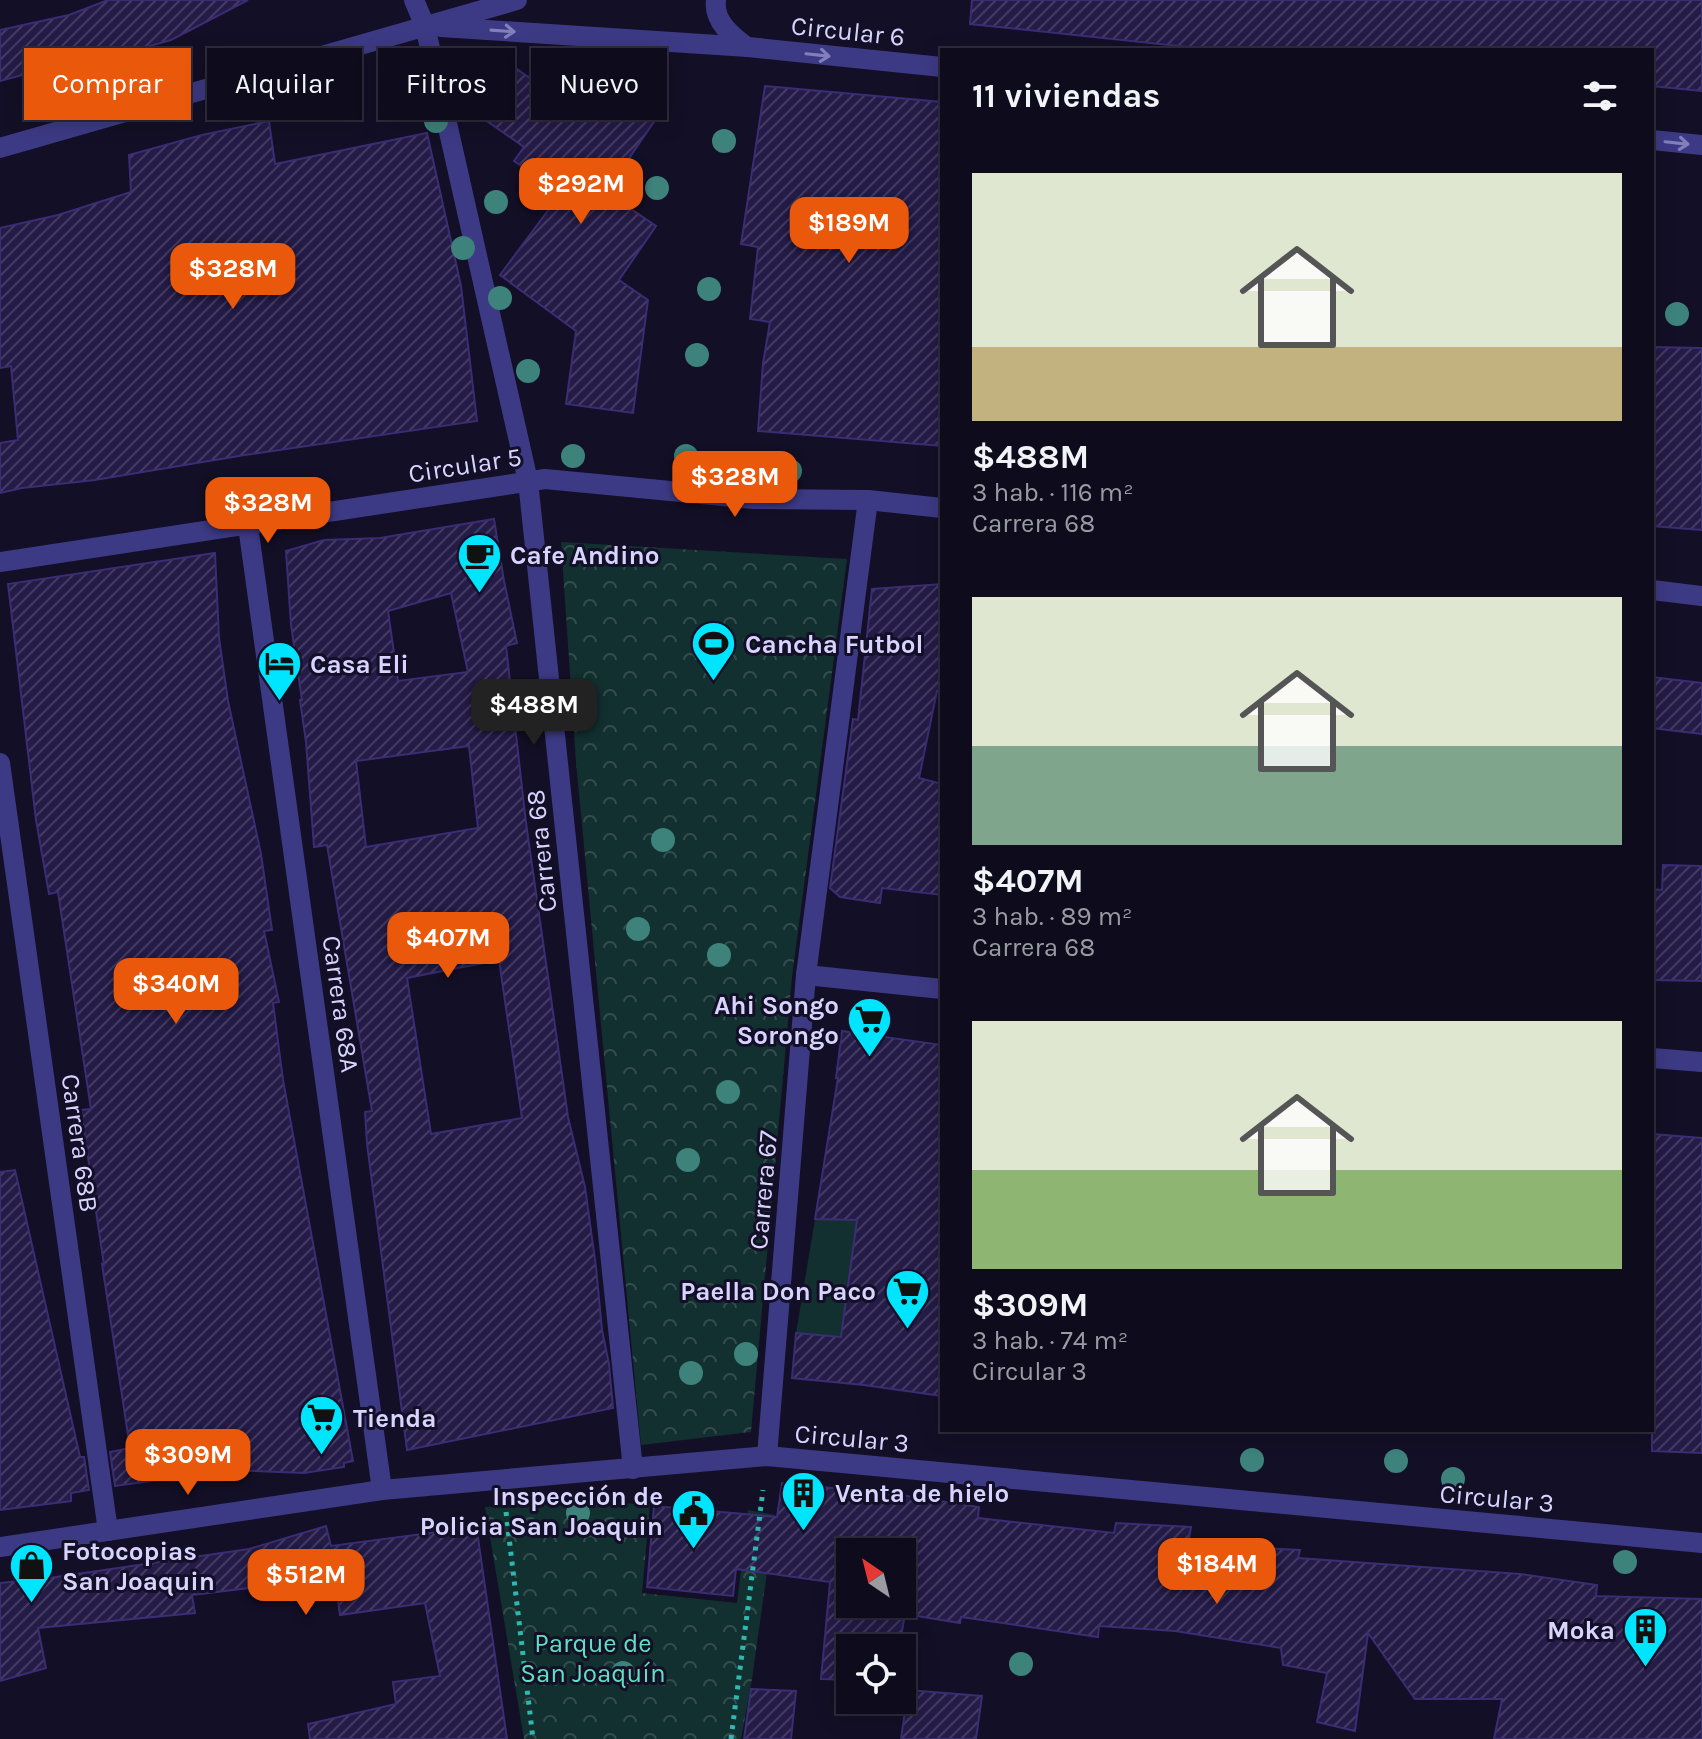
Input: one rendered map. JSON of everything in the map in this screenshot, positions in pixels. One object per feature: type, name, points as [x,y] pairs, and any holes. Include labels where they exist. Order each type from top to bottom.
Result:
[{"type":"street","name":"Carrera 68","points":[[414,0],[425,26],[528,481],[633,1469]]},
{"type":"street","points":[[0,148],[517,0]]},
{"type":"street","points":[[716,0],[715,7],[728,33],[748,47]]},
{"type":"street","name":"Circular 6","points":[[425,26],[748,47],[940,67]]},
{"type":"street","points":[[1654,140],[1702,145]]},
{"type":"street","name":"Circular 5","points":[[0,562],[545,479],[754,499],[868,500],[940,508]]},
{"type":"street","name":"Carrera 67","points":[[767,1456],[806,975],[868,500]]},
{"type":"street","name":"Carrera 68A","points":[[248,526],[382,1490]]},
{"type":"street","points":[[1654,590],[1702,596]]},
{"type":"street","name":"Carrera 68B","points":[[0,763],[108,1531]]},
{"type":"street","points":[[806,975],[940,989]]},
{"type":"street","points":[[1654,1058],[1702,1062]]},
{"type":"street","name":"Circular 3","points":[[0,1547],[382,1490],[767,1456],[1702,1543]]},
{"type":"path","points":[[731,1739],[767,1456]]},
{"type":"path","points":[[502,1479],[533,1739]]},
{"type":"green space","points":[[561,542],[847,559],[792,977],[751,1432],[641,1445],[576,762]]},
{"type":"green space","points":[[815,1219],[886,1220],[871,1340],[796,1333]]},
{"type":"green space","name":"Parque de San Joaquín","points":[[564,1502],[650,1504],[642,1593],[737,1603],[748,1510],[775,1515],[741,1739],[524,1739],[485,1507]]},
{"type":"building","points":[[108,0],[248,0],[171,40],[143,48],[24,48],[24,75],[0,81],[0,30],[69,15]]},
{"type":"building","points":[[972,0],[1702,0],[1702,91],[1654,86],[1654,48],[1197,48],[970,24]]},
{"type":"building","points":[[515,68],[531,79],[531,120],[655,120],[606,192],[656,226],[619,280],[648,300],[633,413],[566,404],[576,331],[500,275],[561,193],[514,161],[524,147],[485,120],[515,120]]},
{"type":"building","points":[[765,86],[940,102],[940,446],[758,431],[763,363],[770,322],[750,319],[758,247],[741,244]]},
{"type":"building","points":[[269,121],[275,164],[427,133],[461,286],[477,421],[0,493],[0,443],[18,440],[11,366],[0,368],[0,228],[58,215],[131,192],[129,155]]},
{"type":"building","points":[[1654,347],[1702,348],[1702,530],[1654,526]]},
{"type":"building","points":[[494,519],[517,643],[506,646],[526,823],[568,1117],[585,1187],[613,1408],[407,1450],[367,1144],[365,1112],[372,1111],[327,845],[314,847],[286,551],[324,540],[380,538]],"holes":[[[451,593],[468,672],[398,681],[388,611]],[[469,746],[478,828],[366,847],[356,761]],[[499,960],[522,1118],[431,1134],[407,978]]]},
{"type":"building","points":[[215,553],[219,638],[228,701],[261,854],[272,930],[264,931],[279,1002],[273,1003],[283,1080],[353,1461],[344,1463],[344,1467],[304,1473],[233,1470],[115,1486],[110,1452],[130,1448],[81,1110],[91,1109],[58,892],[49,894],[36,820],[8,584]]},
{"type":"building","points":[[940,584],[940,692],[937,691],[919,778],[940,783],[940,895],[882,888],[880,903],[840,897],[830,888],[853,719],[858,720],[872,589]]},
{"type":"building","points":[[1654,677],[1702,683],[1702,734],[1654,728]]},
{"type":"building","points":[[1663,865],[1702,866],[1702,981],[1654,980],[1654,889],[1662,890]]},
{"type":"building","points":[[842,1031],[940,1045],[940,1396],[792,1378],[796,1333],[841,1337],[857,1220],[815,1219]]},
{"type":"building","points":[[1654,1134],[1702,1138],[1702,1453],[1652,1451]]},
{"type":"building","points":[[15,1170],[80,1457],[84,1457],[89,1490],[71,1493],[71,1501],[0,1510],[0,1172]]},
{"type":"building","points":[[782,1483],[901,1495],[979,1507],[978,1518],[1114,1533],[1116,1523],[1191,1527],[1188,1544],[1300,1550],[1298,1558],[1520,1574],[1597,1585],[1596,1596],[1702,1599],[1702,1739],[1494,1739],[1502,1699],[1415,1699],[1368,1633],[1355,1731],[1317,1722],[1327,1673],[1283,1665],[1281,1648],[1175,1631],[1099,1626],[1098,1637],[961,1617],[960,1623],[916,1616],[916,1538],[836,1538],[836,1618],[904,1618],[901,1634],[836,1634],[836,1680],[821,1679],[830,1582],[736,1569],[733,1596],[647,1587],[654,1506],[777,1517]]},
{"type":"building","points":[[476,1524],[507,1739],[310,1739],[308,1724],[396,1704],[393,1682],[440,1676],[425,1603],[340,1615],[335,1578],[258,1594],[257,1587],[192,1595],[195,1613],[38,1628],[46,1668],[0,1681],[0,1583],[249,1549],[326,1526],[331,1546]]},
{"type":"building","points":[[751,1689],[796,1691],[791,1739],[744,1739]]},
{"type":"building","points":[[916,1691],[982,1696],[976,1739],[901,1739],[905,1714],[916,1714]]},
{"type":"place","name":"Cafe Andino","points":[[479,594]]},
{"type":"place","name":"Cancha Futbol","points":[[714,683]]},
{"type":"place","name":"Casa Eli","points":[[279,703]]},
{"type":"place","name":"Ahi Songo Sorongo","points":[[870,1059]]},
{"type":"place","name":"Paella Don Paco","points":[[907,1330]]},
{"type":"place","name":"Tienda","points":[[322,1457]]},
{"type":"place","name":"Venta de hielo","points":[[804,1532]]},
{"type":"place","name":"Inspección de Policia San Joaquin","points":[[694,1550]]},
{"type":"place","name":"Fotocopias San Joaquin","points":[[31,1605]]},
{"type":"place","name":"Moka","points":[[1646,1669]]}]
